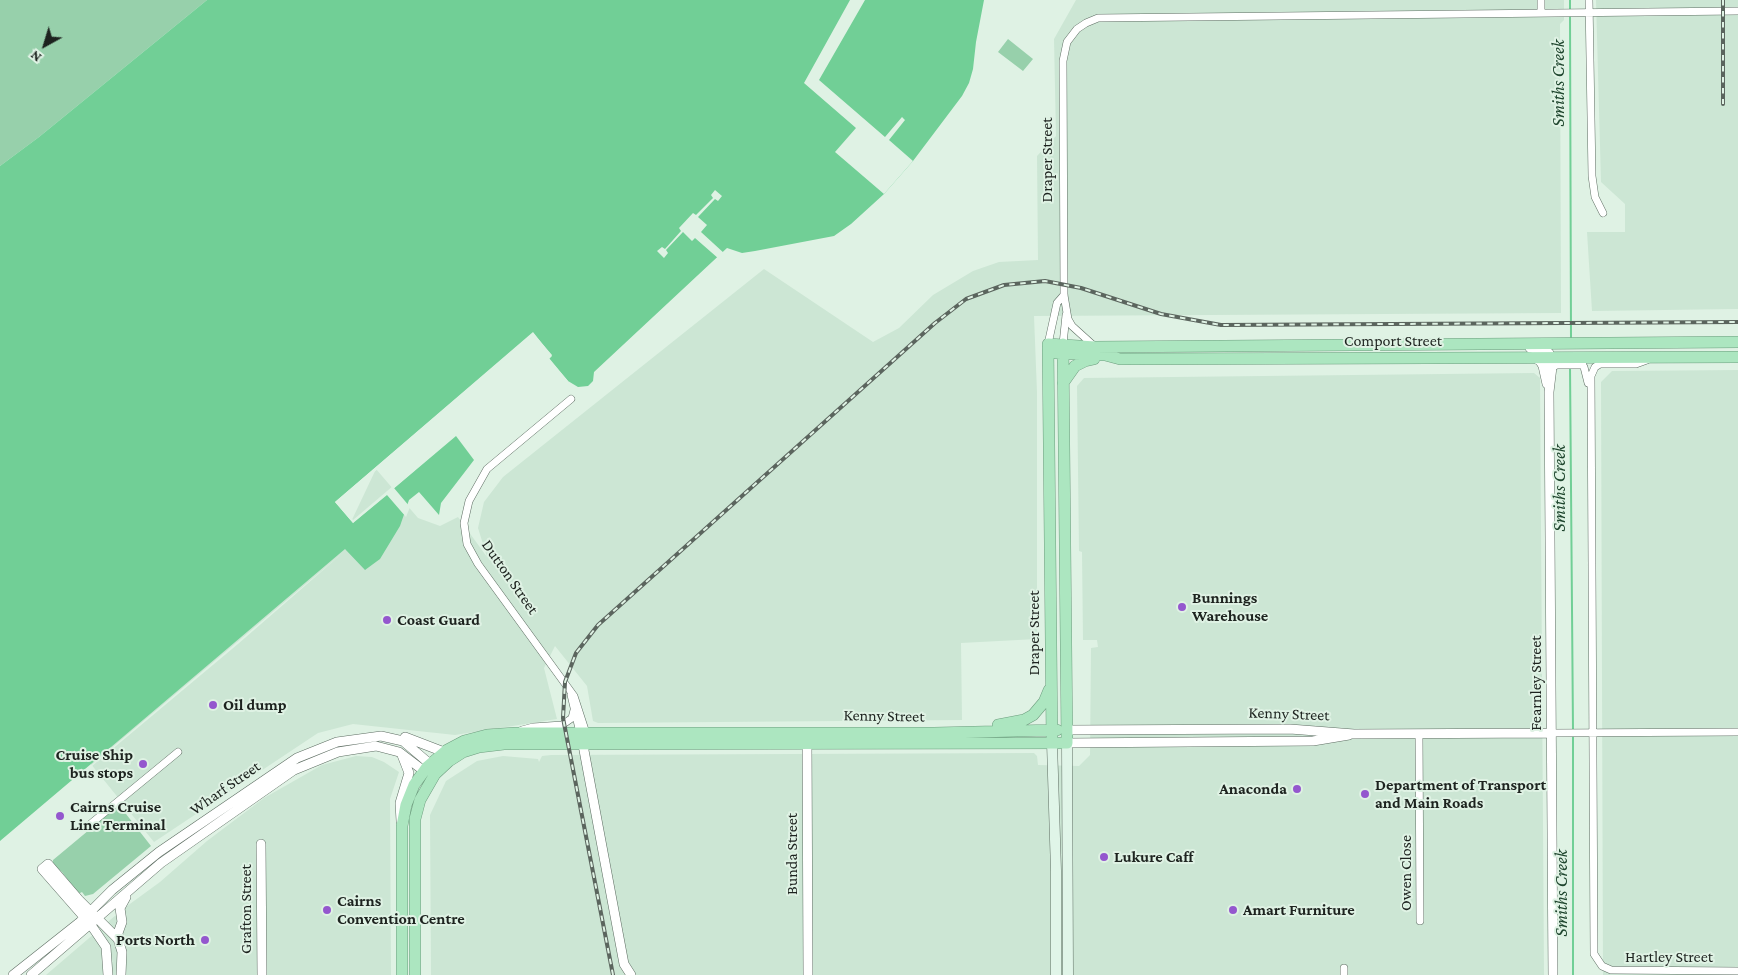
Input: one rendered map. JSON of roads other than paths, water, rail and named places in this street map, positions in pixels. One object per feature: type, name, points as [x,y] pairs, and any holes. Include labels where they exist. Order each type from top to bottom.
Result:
[{"type":"highway","name":"Comport Street","points":[[1063,349],[1095,347],[1738,342]]},
{"type":"highway","name":"Comport Street","points":[[1048,348],[1105,355],[1120,359],[1532,357],[1555,360],[1579,360],[1656,356],[1738,357]]},
{"type":"highway","name":"Draper Street","points":[[1048,348],[1052,743]]},
{"type":"highway","name":"Draper Street","points":[[1063,349],[1067,743]]},
{"type":"highway","points":[[1063,384],[1073,368],[1084,361],[1120,359]]},
{"type":"highway","points":[[934,733],[1024,720],[1032,715],[1044,702],[1051,684]]},
{"type":"highway","name":"Kenny Street","points":[[807,738],[1067,730]]},
{"type":"highway","name":"Kenny Street","points":[[430,770],[444,752],[472,738],[515,733],[583,737],[807,738],[1067,743]]},
{"type":"highway","name":"Kenny Street","points":[[430,770],[456,756],[479,747],[583,737]]},
{"type":"highway","points":[[402,975],[402,826],[410,794],[430,770]]},
{"type":"highway","points":[[415,975],[414,825],[430,770]]},
{"type":"main road","name":"Draper Street","points":[[1052,743],[1056,872],[1056,975]]},
{"type":"main road","name":"Draper Street","points":[[1067,743],[1068,975]]},
{"type":"street","points":[[1541,0],[1542,13],[1738,11]]},
{"type":"street","points":[[1588,0],[1592,176],[1595,197],[1603,212]]},
{"type":"street","name":"Draper Street","points":[[1095,347],[1072,326],[1064,295],[1063,62],[1067,42],[1077,29],[1098,18],[1542,13]]},
{"type":"street","name":"Draper Street","points":[[1048,348],[1057,303],[1064,295]]},
{"type":"street","name":"Draper Street","points":[[1063,349],[1066,307]]},
{"type":"street","points":[[1473,344],[1490,348],[1538,348],[1546,351],[1555,360]]},
{"type":"street","points":[[1594,733],[1590,390],[1592,373],[1598,365],[1639,363],[1656,356]]},
{"type":"street","name":"Fearnley Street","points":[[1532,357],[1540,361],[1543,366],[1549,392]]},
{"type":"street","name":"Fearnley Street","points":[[1553,975],[1549,392],[1555,360]]},
{"type":"street","points":[[1579,360],[1590,390]]},
{"type":"street","name":"Dutton Street","points":[[571,399],[487,469],[469,501],[464,523],[467,544],[478,564],[576,700],[624,964],[631,975]]},
{"type":"street","name":"Dutton Street","points":[[567,685],[583,737]]},
{"type":"street","points":[[515,733],[530,727],[562,725],[572,718],[574,710]]},
{"type":"street","name":"Kenny Street","points":[[1067,730],[1290,729],[1354,734],[1738,732]]},
{"type":"street","points":[[368,736],[385,733],[397,734],[444,752]]},
{"type":"street","name":"Hartley Street","points":[[1594,733],[1595,958],[1602,966],[1617,971],[1738,971]]},
{"type":"street","name":"Kenny Street","points":[[1067,743],[1313,741],[1354,734]]},
{"type":"street","name":"Owen Close","points":[[1419,734],[1420,921]]},
{"type":"street","points":[[368,736],[373,741],[393,744],[410,759]]},
{"type":"street","name":"Wharf Street","points":[[13,975],[87,915],[159,852],[284,766],[306,753],[337,742],[368,736],[390,736],[403,741],[430,770]]},
{"type":"street","name":"Bunda Street","points":[[807,738],[808,975]]},
{"type":"street","points":[[306,753],[348,744],[360,747]]},
{"type":"street","name":"Wharf Street","points":[[31,975],[90,926],[145,876],[288,773],[323,757],[360,747],[386,747],[398,751],[430,770]]},
{"type":"street","points":[[398,751],[405,760],[410,773],[399,805],[402,826]]},
{"type":"street","points":[[88,826],[178,752]]},
{"type":"street","name":"Grafton Street","points":[[261,844],[262,975]]},
{"type":"street","points":[[108,975],[107,950],[90,926],[87,915],[48,864],[42,870],[87,915],[98,919],[119,940]]},
{"type":"street","points":[[122,975],[122,952],[118,934],[122,922],[120,905],[145,876]]},
{"type":"waterway","name":"Smiths Creek","points":[[1570,0],[1570,10]]},
{"type":"waterway","name":"Smiths Creek","points":[[1570,15],[1571,340]]},
{"type":"waterway","name":"Smiths Creek","points":[[1570,367],[1573,730]]},
{"type":"waterway","name":"Smiths Creek","points":[[1573,735],[1573,975]]},
{"type":"railway","points":[[1723,0],[1723,104]]},
{"type":"railway","points":[[613,975],[563,718],[565,682],[576,653],[598,625],[935,323],[966,299],[1004,285],[1045,281],[1081,288],[1161,314],[1221,325],[1738,322]]},
{"type":"place","name":"Bunnings Warehouse","points":[[1182,607]]},
{"type":"place","name":"Coast Guard","points":[[387,620]]},
{"type":"place","name":"Oil dump","points":[[213,705]]},
{"type":"place","name":"Cruise Ship bus stops","points":[[143,764]]},
{"type":"place","name":"Anaconda","points":[[1297,789]]},
{"type":"place","name":"Department of Transport and Main Roads","points":[[1365,794]]},
{"type":"place","name":"Cairns Cruise Line Terminal","points":[[60,816]]},
{"type":"place","name":"Lukure Caff","points":[[1104,857]]},
{"type":"place","name":"Cairns Convention Centre","points":[[327,910]]},
{"type":"place","name":"Amart Furniture","points":[[1233,910]]},
{"type":"place","name":"Ports North","points":[[205,940]]}]
